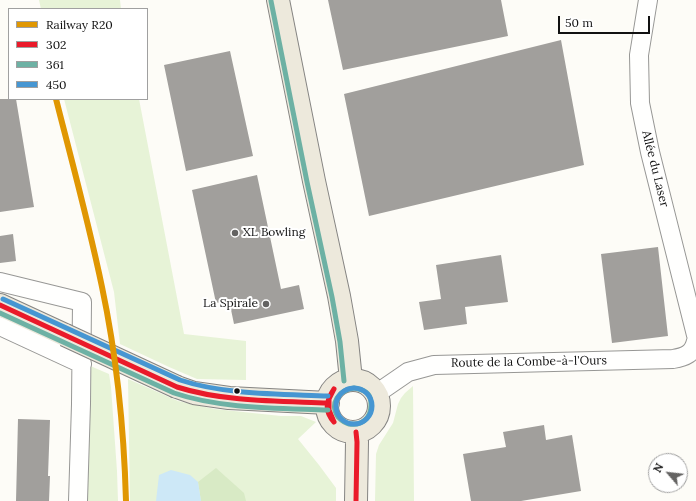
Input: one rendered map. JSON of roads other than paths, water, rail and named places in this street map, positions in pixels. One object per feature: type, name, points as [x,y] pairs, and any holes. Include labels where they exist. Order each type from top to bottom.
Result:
[{"type":"main road","points":[[278,0],[314,181],[340,296],[351,380]]},
{"type":"main road","points":[[0,305],[177,387],[194,393],[229,398],[328,403]]},
{"type":"main road","points":[[357,380],[363,382],[373,389],[376,394],[379,401],[378,415],[369,426],[363,430],[356,432],[341,429],[330,418],[328,403],[331,392],[345,381],[357,380]]},
{"type":"main road","points":[[356,432],[356,501]]},
{"type":"street","name":"Allée du Laser","points":[[648,0],[639,55],[640,103],[650,152],[696,335]]},
{"type":"street","points":[[0,282],[82,302],[82,364],[78,501]]},
{"type":"street","points":[[0,326],[82,364]]},
{"type":"street","name":"Route de la Combe-à-l'Ours","points":[[376,394],[408,372],[434,364],[673,359],[681,358],[692,348]]},
{"type":"water","points":[[171,470],[190,475],[198,482],[201,501],[156,501],[159,475]]},
{"type":"rail line","name":"R20","points":[[56,100],[92,240],[112,340],[124,447],[126,501]]},
{"type":"place","name":"XL Bowling","points":[[235,233]]},
{"type":"place","name":"La Spirale","points":[[266,304]]}]
